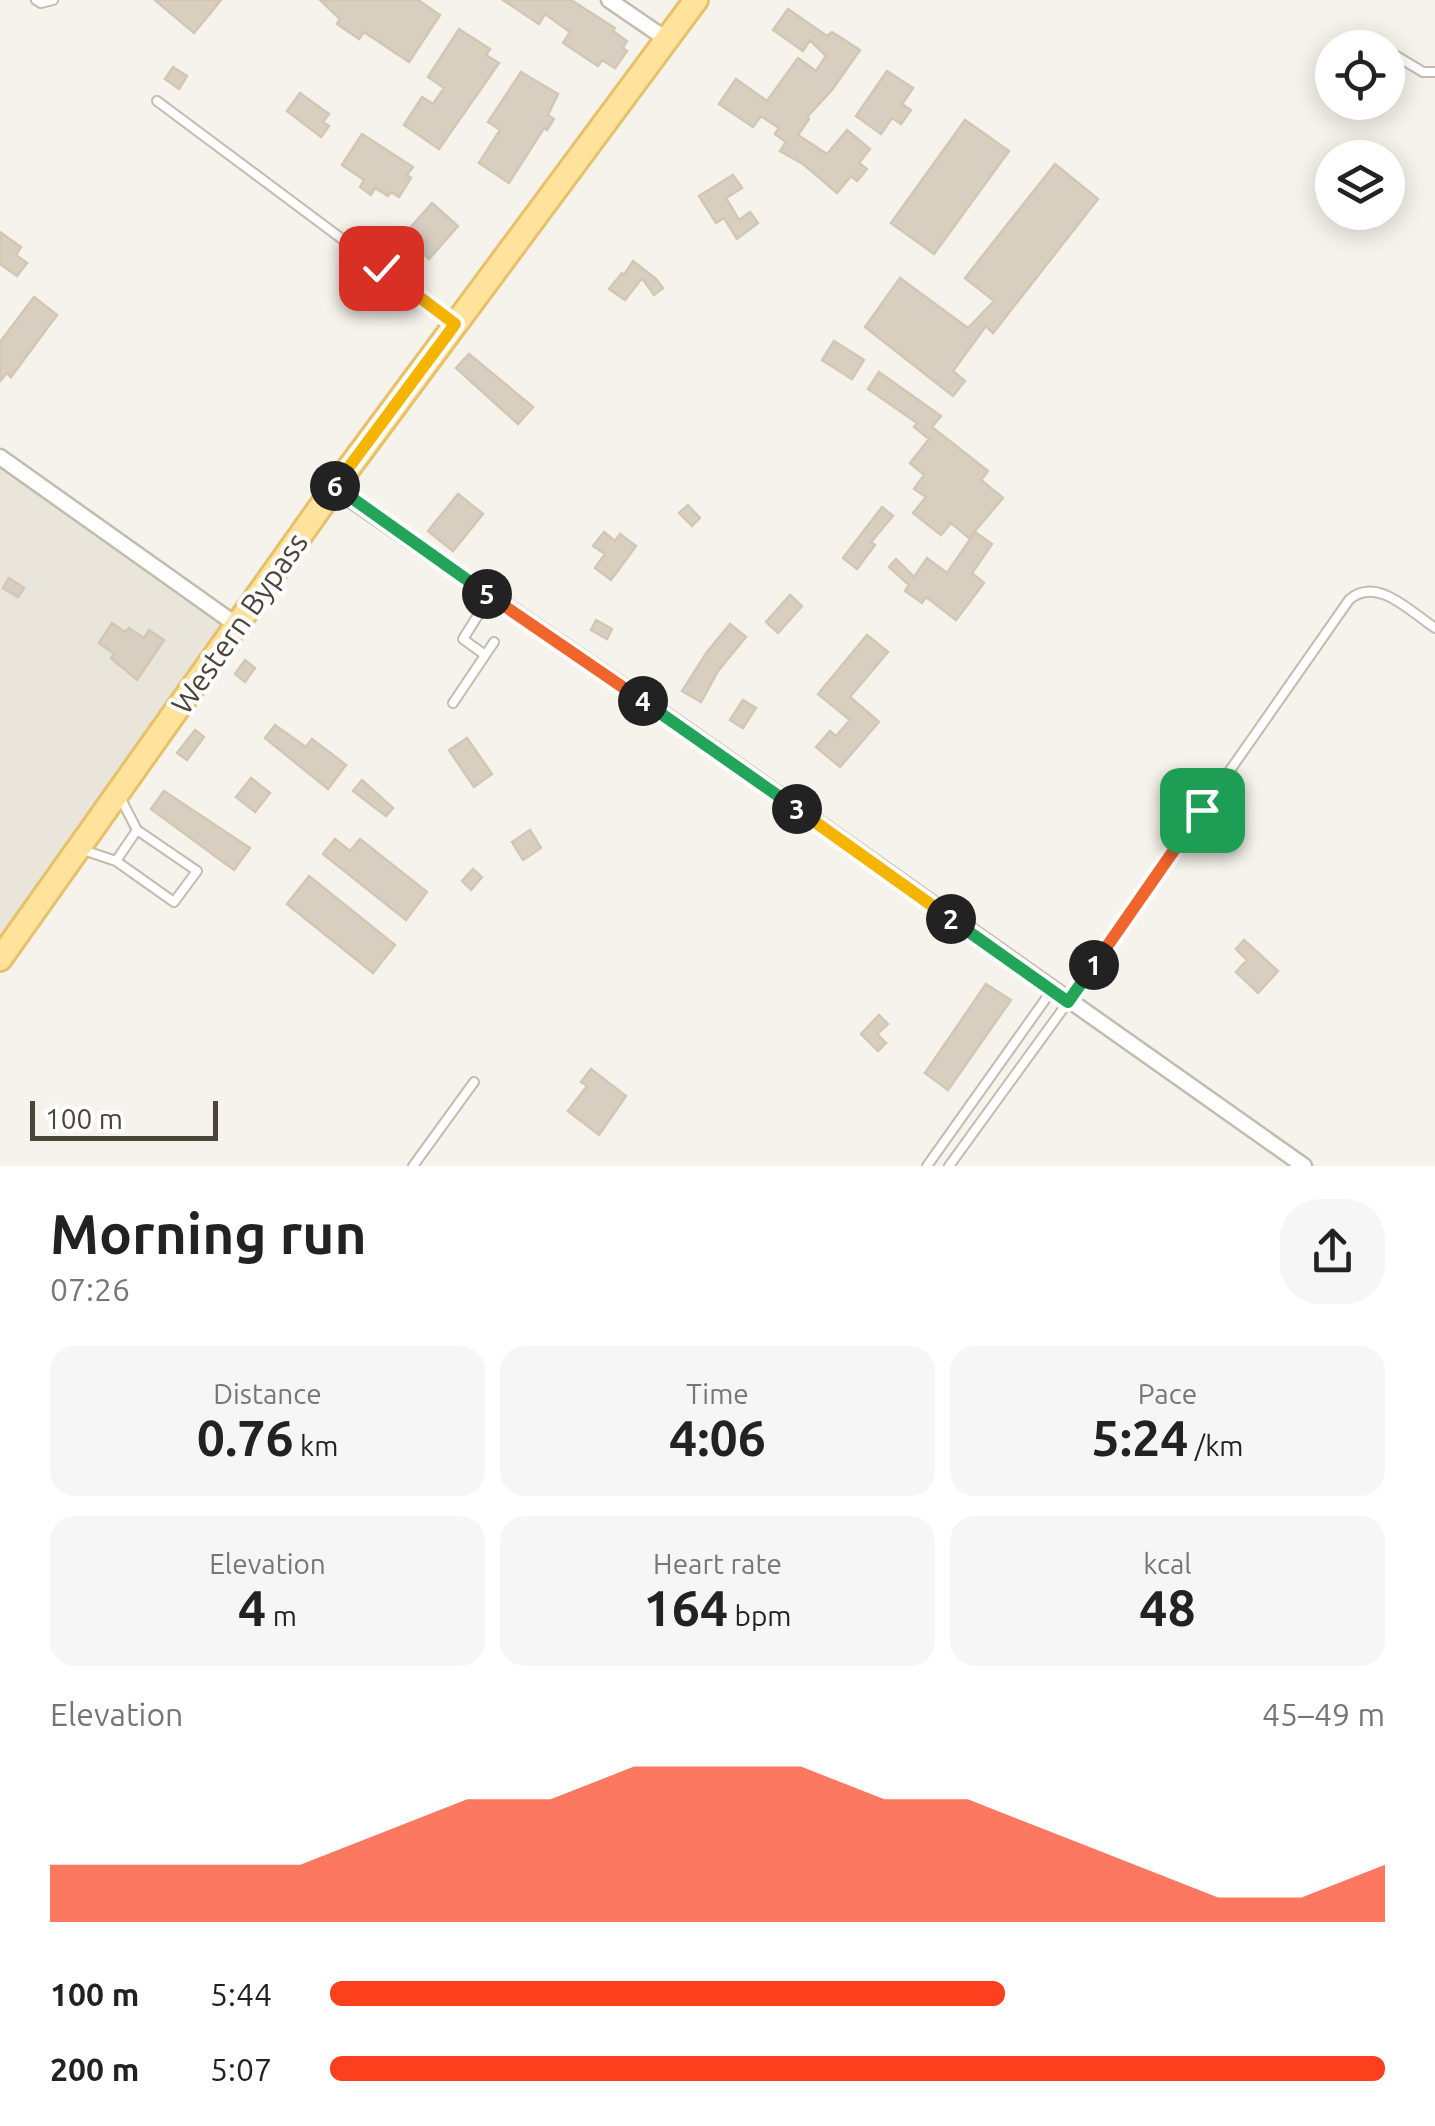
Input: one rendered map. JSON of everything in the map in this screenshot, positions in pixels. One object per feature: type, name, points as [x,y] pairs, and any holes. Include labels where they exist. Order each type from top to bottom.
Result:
[{"type":"main road","name":"Western Bypass","points":[[0,959],[334,488],[696,0]]},
{"type":"street","points":[[609,0],[666,39]]},
{"type":"street","points":[[0,458],[238,626]]},
{"type":"street","points":[[334,488],[1304,1166]]},
{"type":"lane","points":[[36,0],[53,0]]},
{"type":"lane","points":[[1405,61],[1423,72],[1435,72]]},
{"type":"lane","points":[[158,101],[455,324]]},
{"type":"lane","points":[[949,1166],[1349,600],[1366,591],[1382,592],[1435,628]]},
{"type":"lane","points":[[485,655],[463,638],[490,596]]},
{"type":"lane","points":[[453,703],[494,642]]},
{"type":"lane","points":[[79,848],[116,861],[174,902],[197,871],[138,830],[118,794]]},
{"type":"lane","points":[[116,861],[138,830]]},
{"type":"lane","points":[[927,1166],[1052,990]]},
{"type":"lane","points":[[413,1166],[474,1082]]},
{"type":"shaded area","points":[[0,457],[235,612],[0,946]]},
{"type":"building","points":[[155,0],[221,0],[194,33]]},
{"type":"building","points":[[320,0],[418,0],[440,15],[409,62],[364,32],[359,39],[337,24],[340,19]]},
{"type":"building","points":[[503,0],[571,0],[615,28],[613,31],[627,41],[623,48],[627,51],[615,68],[602,60],[598,66],[563,43],[570,32],[545,14],[539,24]]},
{"type":"building","points":[[788,9],[827,36],[832,32],[860,50],[807,117],[798,135],[827,154],[847,130],[870,149],[859,163],[867,169],[857,181],[851,176],[837,193],[803,164],[780,151],[786,142],[775,134],[779,128],[761,116],[753,127],[719,104],[736,79],[767,101],[798,58],[816,71],[826,56],[810,40],[803,51],[773,30]]},
{"type":"building","points":[[459,29],[490,49],[486,55],[499,63],[439,149],[404,125],[422,97],[433,104],[444,88],[428,77]]},
{"type":"building","points":[[173,67],[187,76],[179,89],[165,79]]},
{"type":"building","points":[[887,71],[913,88],[902,104],[911,110],[901,124],[892,118],[881,134],[856,116]]},
{"type":"building","points":[[521,72],[558,94],[548,115],[554,119],[547,130],[544,128],[509,183],[479,163],[500,130],[488,122]]},
{"type":"building","points":[[300,93],[329,114],[323,122],[329,126],[321,137],[287,111]]},
{"type":"building","points":[[965,120],[1009,151],[934,254],[891,223]]},
{"type":"building","points":[[362,134],[413,167],[399,197],[375,188],[371,195],[360,187],[364,180],[342,165]]},
{"type":"building","points":[[1055,164],[1098,199],[993,333],[986,326],[953,371],[965,381],[953,396],[865,327],[900,278],[968,328],[994,301],[965,278]]},
{"type":"building","points":[[733,175],[742,188],[726,198],[739,220],[750,212],[758,223],[737,239],[724,218],[716,223],[699,196]]},
{"type":"building","points":[[432,203],[458,226],[429,259],[403,236]]},
{"type":"building","points":[[0,232],[21,247],[16,255],[27,263],[17,276],[0,264]]},
{"type":"building","points":[[633,261],[663,288],[654,295],[642,278],[625,300],[609,289]]},
{"type":"building","points":[[34,297],[57,315],[11,377],[7,373],[0,381],[0,342]]},
{"type":"building","points":[[834,341],[864,360],[852,379],[822,360]]},
{"type":"building","points":[[469,354],[533,407],[518,424],[456,368]]},
{"type":"building","points":[[879,372],[941,416],[932,427],[988,471],[981,480],[1003,498],[969,538],[951,523],[941,535],[913,513],[926,497],[914,489],[924,475],[910,463],[929,439],[914,427],[917,423],[868,389]]},
{"type":"building","points":[[458,494],[483,514],[453,551],[428,531]]},
{"type":"building","points":[[688,505],[700,518],[692,526],[679,513]]},
{"type":"building","points":[[882,507],[893,516],[871,542],[875,545],[857,569],[843,558]]},
{"type":"building","points":[[604,532],[615,541],[620,534],[636,546],[611,580],[595,568],[605,554],[593,546]]},
{"type":"building","points":[[975,532],[992,544],[972,573],[984,583],[956,620],[926,597],[922,603],[905,591],[909,585],[889,567],[896,559],[914,577],[927,558],[947,573]]},
{"type":"building","points":[[9,578],[24,588],[18,597],[3,588]]},
{"type":"building","points":[[790,595],[802,606],[778,633],[766,622]]},
{"type":"building","points":[[596,620],[612,629],[607,639],[591,630]]},
{"type":"building","points":[[112,623],[144,638],[149,630],[164,640],[137,680],[99,643]]},
{"type":"building","points":[[730,624],[746,637],[718,671],[701,702],[682,691]]},
{"type":"building","points":[[867,635],[888,652],[850,697],[879,722],[840,767],[816,747],[830,731],[836,736],[850,720],[818,694]]},
{"type":"building","points":[[245,660],[255,668],[245,682],[235,674]]},
{"type":"building","points":[[743,700],[756,708],[743,728],[730,720]]},
{"type":"building","points":[[275,725],[306,747],[312,739],[346,765],[328,789],[265,738]]},
{"type":"building","points":[[195,730],[204,737],[187,760],[177,753]]},
{"type":"building","points":[[467,738],[492,774],[474,787],[449,750]]},
{"type":"building","points":[[251,778],[270,793],[255,812],[236,797]]},
{"type":"building","points":[[362,780],[393,808],[386,816],[353,791]]},
{"type":"building","points":[[164,791],[250,848],[234,870],[151,809]]},
{"type":"building","points":[[530,830],[541,848],[523,860],[512,842]]},
{"type":"building","points":[[335,839],[350,851],[360,839],[427,892],[406,920],[323,854]]},
{"type":"building","points":[[473,869],[482,877],[471,890],[462,881]]},
{"type":"building","points":[[309,876],[395,945],[373,973],[287,904]]},
{"type":"building","points":[[1244,940],[1278,971],[1258,993],[1236,972],[1247,960],[1236,949]]},
{"type":"building","points":[[986,984],[1011,1000],[948,1090],[925,1073]]},
{"type":"building","points":[[879,1015],[888,1024],[877,1034],[886,1043],[878,1051],[861,1034]]},
{"type":"building","points":[[591,1069],[626,1096],[599,1135],[568,1111],[587,1086],[581,1082]]},
{"type":"route","points":[[381,268],[455,324],[334,488],[680,726],[1068,1002],[1202,810]]}]
